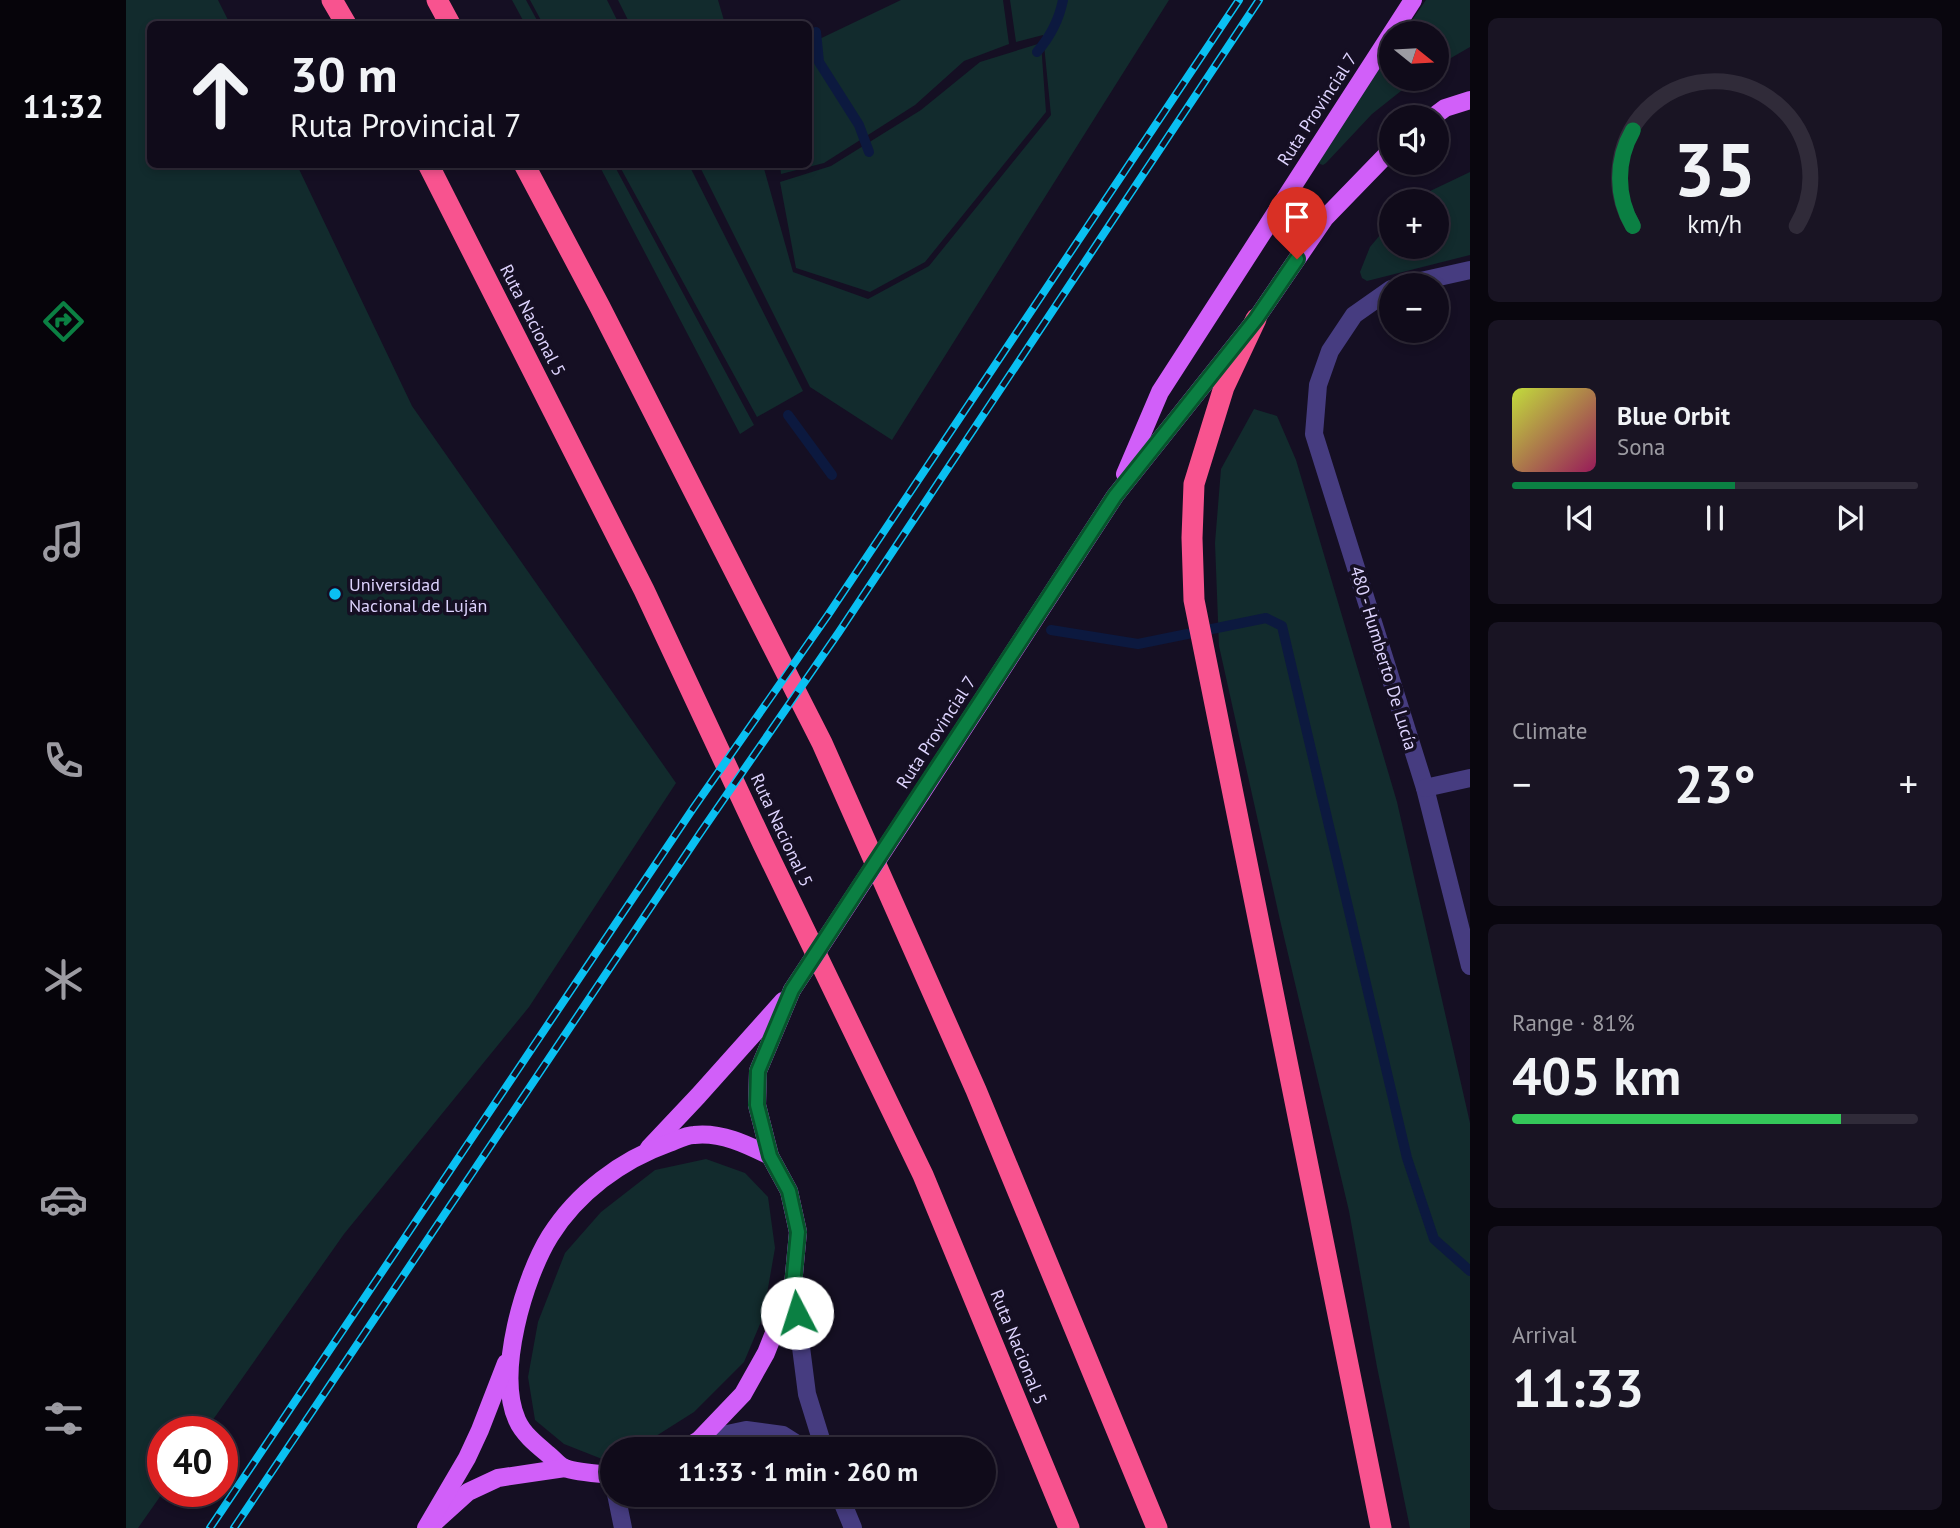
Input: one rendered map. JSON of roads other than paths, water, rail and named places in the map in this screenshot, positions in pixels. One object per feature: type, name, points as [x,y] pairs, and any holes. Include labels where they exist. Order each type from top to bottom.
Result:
[{"type":"highway","points":[[332,0],[344,21]]},
{"type":"highway","points":[[437,0],[448,21]]},
{"type":"highway","name":"Ruta Nacional 5","points":[[430,168],[644,590],[923,1175],[1069,1528]]},
{"type":"highway","points":[[526,168],[822,743],[976,1090],[1157,1528]]},
{"type":"highway","points":[[1256,319],[1224,387],[1194,484],[1194,600],[1381,1528]]},
{"type":"main road","name":"Ruta Provincial 7","points":[[1115,496],[1160,392],[1413,0]]},
{"type":"main road","points":[[1449,107],[1470,100]]},
{"type":"main road","name":"Ruta Provincial 7","points":[[646,1151],[792,990],[1115,496],[1256,319],[1325,218],[1379,162]]},
{"type":"main road","name":"Ruta Provincial 7","points":[[698,1437],[743,1394],[766,1353],[793,1285],[798,1232],[789,1191],[770,1156],[757,1105],[758,1071],[792,990]]},
{"type":"main road","points":[[427,1528],[481,1430],[510,1353],[528,1281],[550,1236],[581,1197],[621,1166],[646,1151],[692,1135],[715,1135],[744,1143],[770,1156]]},
{"type":"main road","points":[[510,1353],[512,1407],[518,1423],[533,1442],[565,1468]]},
{"type":"main road","points":[[427,1528],[468,1492],[498,1478],[565,1468],[600,1474]]},
{"type":"street","points":[[1449,275],[1470,270]]},
{"type":"street","name":"480 - Humberto De Lucía","points":[[1379,297],[1353,315],[1330,351],[1318,385],[1314,434],[1424,789],[1470,966]]},
{"type":"street","points":[[1424,789],[1470,778]]},
{"type":"street","points":[[793,1285],[807,1394],[820,1437]]},
{"type":"street","points":[[718,1437],[746,1430],[786,1437]]},
{"type":"street","points":[[619,1507],[623,1528]]},
{"type":"street","points":[[844,1507],[853,1528]]},
{"type":"waterway","points":[[1037,52],[1053,28],[1063,0]]},
{"type":"waterway","points":[[816,32],[819,62],[859,125],[869,152]]},
{"type":"waterway","points":[[788,415],[832,475]]},
{"type":"waterway","points":[[1051,630],[1138,644],[1266,618],[1282,626],[1407,1158],[1434,1239],[1470,1271]]},
{"type":"railway","points":[[210,1528],[692,810],[828,615],[1239,0]]},
{"type":"railway","points":[[234,1528],[701,832],[839,632],[1259,0]]},
{"type":"place","name":"Universidad Nacional de Luján","points":[[335,594]]}]
